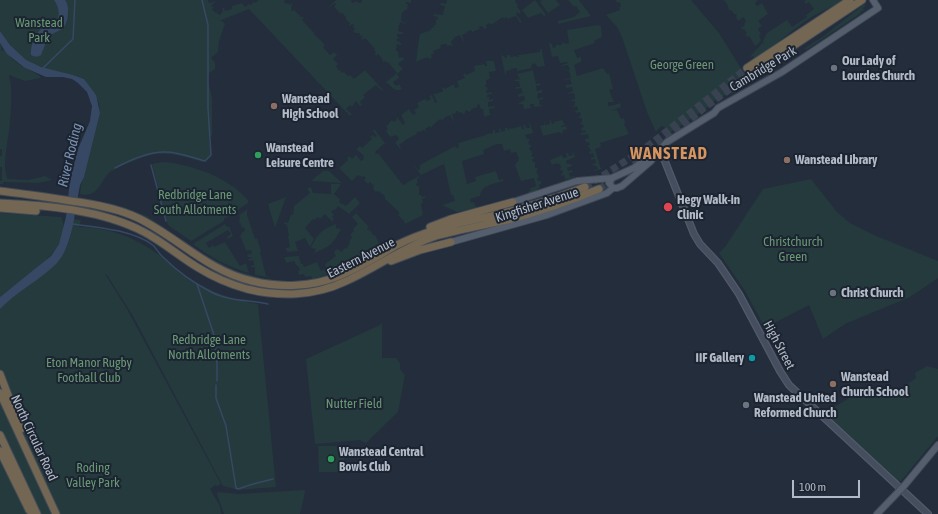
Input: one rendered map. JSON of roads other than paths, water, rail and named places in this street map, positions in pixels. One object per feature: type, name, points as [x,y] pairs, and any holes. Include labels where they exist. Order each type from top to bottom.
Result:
[{"type":"highway","points":[[850,0],[749,71],[862,0]]},
{"type":"highway","name":"Eastern Avenue","points":[[0,191],[80,202],[108,207],[127,213],[161,231],[212,266],[234,276],[260,283],[289,285],[323,281],[343,274],[398,244],[436,230],[534,205],[585,187]]},
{"type":"highway","name":"Eastern Avenue","points":[[0,203],[65,209],[108,218],[127,224],[155,238],[196,266],[217,278],[260,292],[287,294],[309,293],[337,286],[361,274],[396,253],[431,238],[543,210],[599,188]]},
{"type":"highway","points":[[398,244],[435,225],[513,202]]},
{"type":"highway","points":[[0,208],[36,211],[52,208]]},
{"type":"highway","points":[[361,274],[407,254],[451,242]]},
{"type":"highway","points":[[0,374],[36,470]]},
{"type":"highway","name":"North Circular Road","points":[[0,393],[56,514]]},
{"type":"highway","points":[[0,435],[37,514]]},
{"type":"highway","points":[[0,451],[29,510],[33,514]]},
{"type":"main road","name":"Cambridge Park","points":[[655,155],[667,142],[714,113],[718,108],[782,72],[878,8],[873,0]]},
{"type":"main road","points":[[513,202],[577,181],[596,180],[611,183],[622,174],[634,168],[649,157],[655,155]]},
{"type":"main road","name":"Kingfisher Avenue","points":[[451,242],[547,215],[607,193],[611,183],[619,188],[651,161],[655,155]]},
{"type":"main road","points":[[622,174],[626,179],[625,183]]},
{"type":"main road","points":[[877,514],[901,490],[938,445]]},
{"type":"street","name":"High Street","points":[[660,149],[694,234],[700,244],[718,263],[739,294],[789,385],[928,514]]},
{"type":"water","points":[[54,0],[65,0],[68,6],[66,23],[62,29],[48,37],[41,55],[32,56],[31,47],[38,32],[56,21],[58,18],[59,12]]},
{"type":"water","points":[[0,31],[10,45],[26,60],[41,67],[84,79],[96,95],[100,113],[84,177],[80,185],[70,238],[62,257],[42,276],[13,297],[0,309],[0,297],[51,256],[59,244],[66,217],[70,180],[78,149],[90,121],[92,106],[87,92],[72,79],[63,77],[46,77],[25,68],[7,54],[0,43]]},
{"type":"waterway","points":[[42,69],[73,39],[75,0]]},
{"type":"waterway","points":[[115,168],[133,159],[160,152],[176,153],[205,161],[211,155],[208,108],[208,25],[202,0]]},
{"type":"waterway","points":[[151,165],[166,221]]},
{"type":"waterway","points":[[72,224],[114,230],[136,236],[154,246],[174,268],[211,292],[231,299],[268,304]]},
{"type":"waterway","points":[[197,284],[215,338],[217,381]]},
{"type":"waterway","points":[[216,385],[216,398],[226,426],[236,488],[238,489],[273,479]]},
{"type":"tunnel","points":[[585,187],[644,149],[747,68]]},
{"type":"tunnel","points":[[634,165],[704,108],[751,74]]},
{"type":"tunnel","points":[[599,189],[614,179]]},
{"type":"place","name":"Our Lady of Lourdes Church","points":[[834,68]]},
{"type":"place","name":"Wanstead High School","points":[[274,106]]},
{"type":"place","name":"Wanstead Leisure Centre","points":[[258,155]]},
{"type":"place","name":"Wanstead Library","points":[[787,160]]},
{"type":"place","name":"Hegy Walk-in Clinic","points":[[668,207]]},
{"type":"place","name":"Christ Church","points":[[833,293]]},
{"type":"place","name":"IIF Gallery","points":[[752,358]]},
{"type":"place","name":"Wanstead Church School","points":[[833,384]]},
{"type":"place","name":"Wanstead United Reformed Church","points":[[746,405]]},
{"type":"place","name":"Wanstead Central Bowls Club","points":[[331,459]]},
{"type":"district","name":"WANSTEAD","points":[[669,154]]},
{"type":"park label","name":"Wanstead Park","points":[[39,30]]},
{"type":"park label","name":"George Green","points":[[682,65]]},
{"type":"park label","name":"Redbridge Lane South Allotments","points":[[195,202]]},
{"type":"park label","name":"Christchurch Green","points":[[793,250]]},
{"type":"park label","name":"Redbridge Lane North Allotments","points":[[209,348]]},
{"type":"park label","name":"Eton Manor Rugby Football Club","points":[[89,370]]},
{"type":"park label","name":"Nutter Field","points":[[354,404]]},
{"type":"park label","name":"Roding Valley Park","points":[[93,476]]},
{"type":"water label","name":"River Roding","points":[[70,155]]}]
